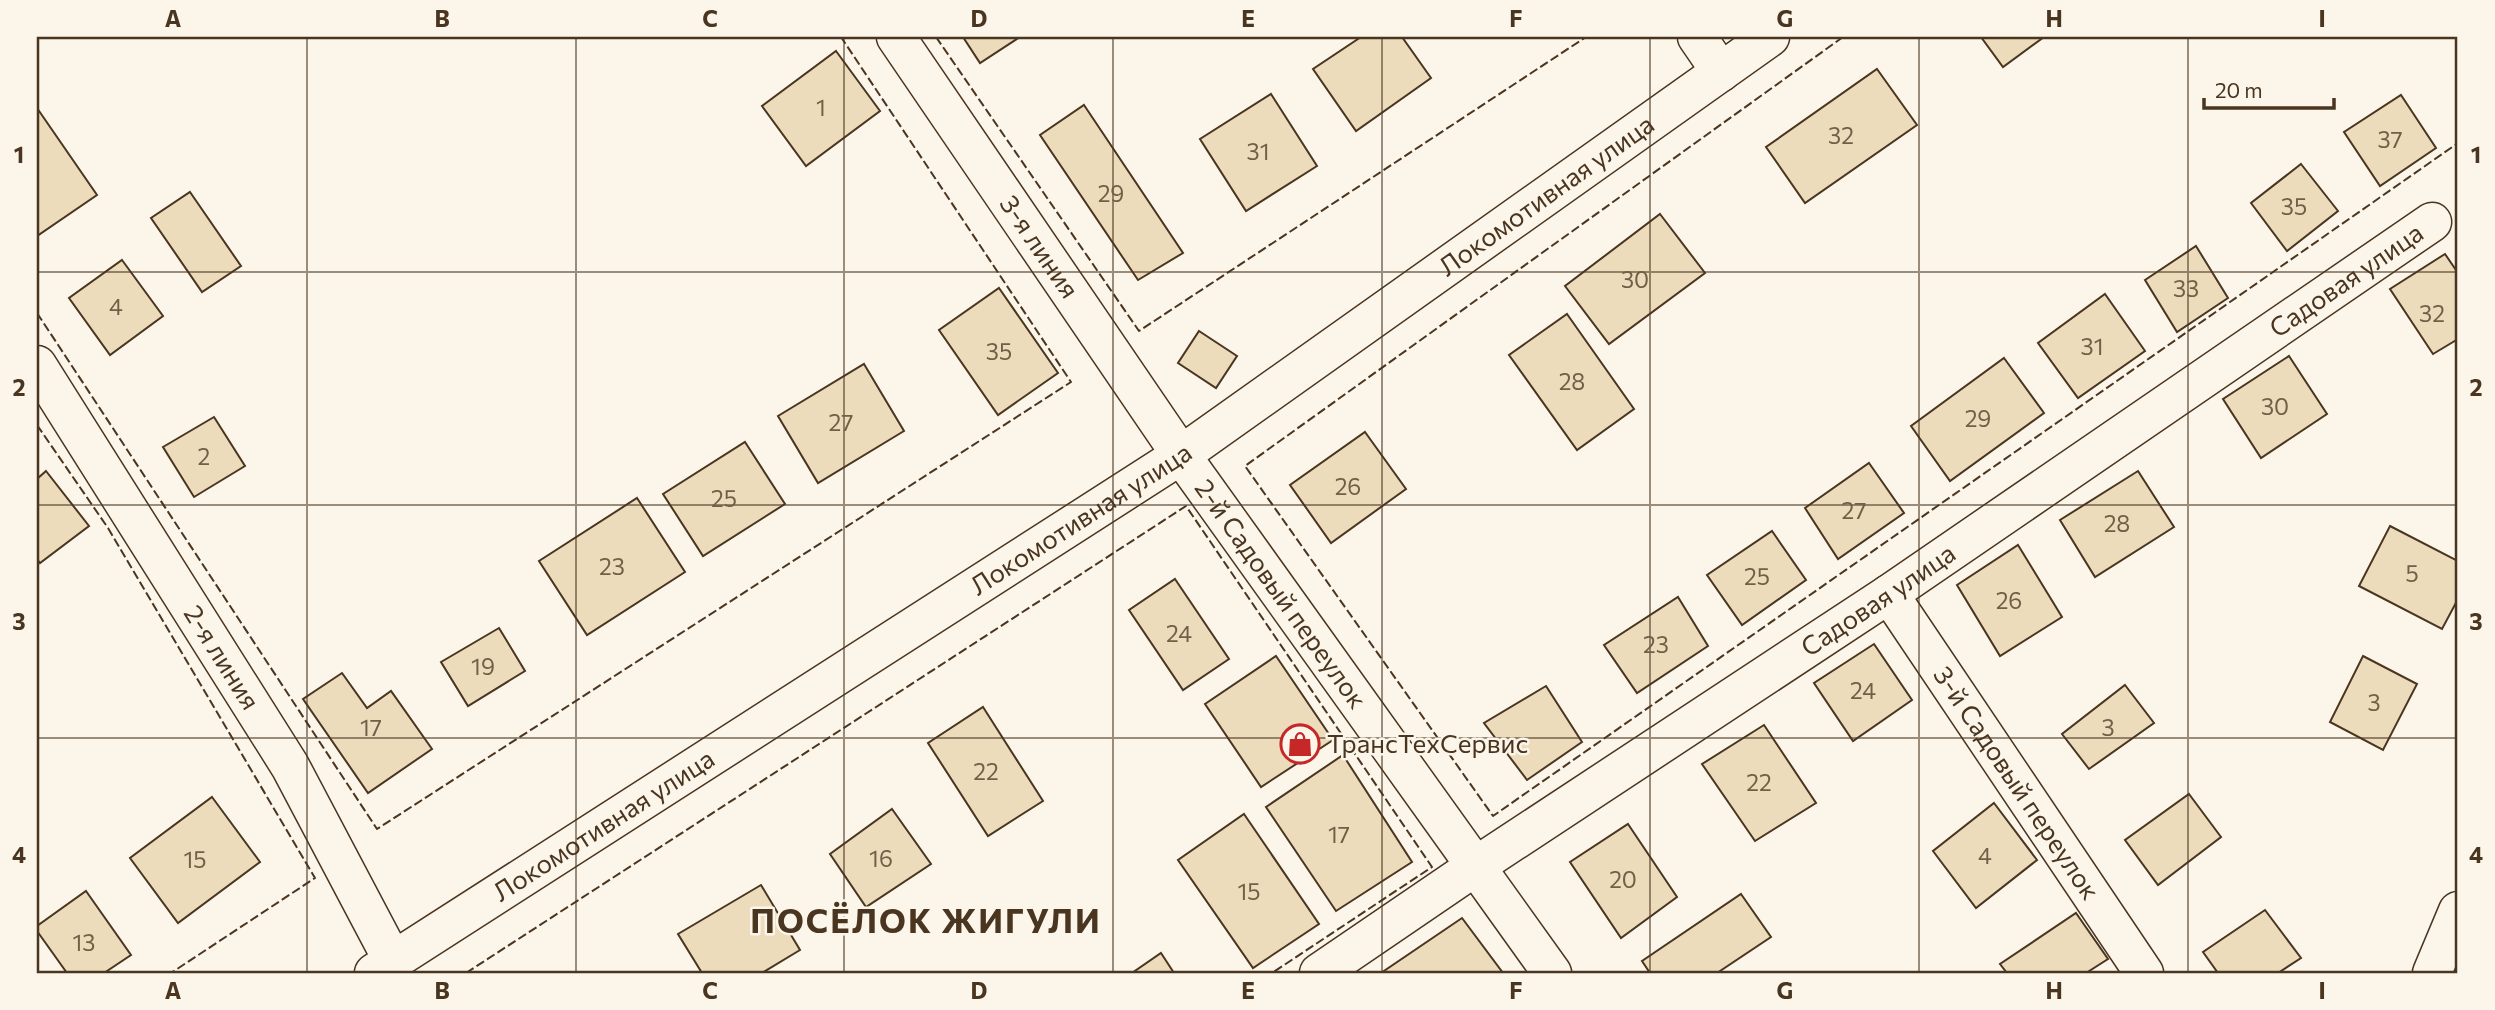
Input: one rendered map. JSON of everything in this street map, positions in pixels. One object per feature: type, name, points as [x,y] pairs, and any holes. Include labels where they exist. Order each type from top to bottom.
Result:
[{"type":"street","name":"3-я линия","points":[[896,37],[1181,455]]},
{"type":"street","points":[[1697,37],[1721,72]]},
{"type":"street","name":"Локомотивная улица","points":[[384,967],[1181,455],[1770,37]]},
{"type":"street","name":"Садовая улица","points":[[1319,973],[1476,866],[1889,594],[2432,222]]},
{"type":"street","name":"2-я линия","points":[[37,365],[290,766],[384,967]]},
{"type":"street","name":"2-й Садовый переулок","points":[[1181,455],[1552,973]]},
{"type":"street","name":"3-й Садовый переулок","points":[[1889,594],[2144,973]]},
{"type":"street","points":[[2432,973],[2458,911]]},
{"type":"building","points":[[963,37],[1020,37],[980,63]]},
{"type":"building","points":[[1361,37],[1402,37],[1431,78],[1356,131],[1313,69]]},
{"type":"building","points":[[1981,37],[2044,37],[2003,67]]},
{"type":"building","points":[[836,51],[880,111],[806,166],[762,106]]},
{"type":"building","points":[[1877,69],[1917,125],[1805,203],[1766,147]]},
{"type":"building","points":[[1271,94],[1317,166],[1246,211],[1200,139]]},
{"type":"building","points":[[2401,95],[2436,148],[2380,186],[2344,132]]},
{"type":"building","points":[[1084,105],[1183,253],[1138,280],[1040,135]]},
{"type":"building","points":[[37,108],[97,195],[37,236]]},
{"type":"building","points":[[2301,164],[2338,211],[2287,251],[2251,203]]},
{"type":"building","points":[[190,192],[241,266],[202,292],[151,218]]},
{"type":"building","points":[[1660,214],[1705,273],[1609,344],[1565,286]]},
{"type":"building","points":[[2196,246],[2228,298],[2177,332],[2145,280]]},
{"type":"building","points":[[2445,254],[2458,273],[2458,339],[2433,354],[2390,289]]},
{"type":"building","points":[[122,260],[163,316],[110,355],[69,298]]},
{"type":"building","points":[[999,288],[1058,373],[998,415],[939,330]]},
{"type":"building","points":[[2105,294],[2145,351],[2078,398],[2038,343]]},
{"type":"building","points":[[1567,314],[1634,409],[1577,450],[1509,355]]},
{"type":"building","points":[[1199,331],[1237,356],[1216,388],[1178,363]]},
{"type":"building","points":[[2289,356],[2327,414],[2261,458],[2223,399]]},
{"type":"building","points":[[2004,358],[2044,413],[1950,481],[1911,426]]},
{"type":"building","points":[[864,364],[904,431],[818,483],[778,416]]},
{"type":"building","points":[[214,417],[245,466],[194,497],[163,447]]},
{"type":"building","points":[[1365,432],[1406,489],[1331,543],[1290,485]]},
{"type":"building","points":[[745,442],[785,504],[703,556],[663,494]]},
{"type":"building","points":[[1869,463],[1904,513],[1838,559],[1805,508]]},
{"type":"building","points":[[46,471],[89,526],[40,563],[37,559],[37,479]]},
{"type":"building","points":[[2138,471],[2174,527],[2095,577],[2060,520]]},
{"type":"building","points":[[637,498],[685,572],[587,635],[539,561]]},
{"type":"building","points":[[2390,526],[2458,561],[2458,599],[2442,629],[2359,586]]},
{"type":"building","points":[[1772,531],[1806,580],[1742,625],[1707,575]]},
{"type":"building","points":[[2018,545],[2062,617],[2000,656],[1957,585]]},
{"type":"building","points":[[1175,579],[1229,659],[1183,690],[1129,610]]},
{"type":"building","points":[[1678,597],[1708,646],[1637,693],[1604,645]]},
{"type":"building","points":[[499,628],[525,671],[468,706],[441,662]]},
{"type":"building","points":[[1874,644],[1912,700],[1853,741],[1814,683]]},
{"type":"building","points":[[1276,656],[1333,740],[1261,787],[1205,704]]},
{"type":"building","points":[[2363,656],[2417,684],[2383,750],[2330,722]]},
{"type":"building","points":[[342,673],[367,708],[391,691],[432,749],[368,793],[303,699]]},
{"type":"building","points":[[2125,685],[2154,723],[2089,769],[2062,734]]},
{"type":"building","points":[[1546,686],[1582,742],[1527,780],[1484,723]]},
{"type":"building","points":[[983,707],[1043,801],[988,836],[928,743]]},
{"type":"building","points":[[1764,725],[1816,803],[1755,841],[1702,764]]},
{"type":"building","points":[[1343,755],[1412,862],[1336,911],[1266,807]]},
{"type":"building","points":[[2189,794],[2221,837],[2158,885],[2125,840]]},
{"type":"building","points":[[212,797],[260,862],[178,923],[130,858]]},
{"type":"building","points":[[1994,803],[2037,860],[1976,908],[1933,851]]},
{"type":"building","points":[[892,809],[931,864],[866,907],[830,854]]},
{"type":"building","points":[[1244,814],[1319,924],[1253,968],[1178,860]]},
{"type":"building","points":[[1628,824],[1677,897],[1621,938],[1570,862]]},
{"type":"building","points":[[761,885],[800,950],[762,973],[702,973],[678,934]]},
{"type":"building","points":[[86,891],[131,955],[104,973],[67,973],[37,931],[37,926]]},
{"type":"building","points":[[1741,894],[1771,937],[1717,973],[1650,973],[1642,961]]},
{"type":"building","points":[[2265,910],[2301,958],[2278,973],[2218,973],[2203,952]]},
{"type":"building","points":[[2076,913],[2108,959],[2086,973],[2007,973],[2000,964]]},
{"type":"building","points":[[1462,918],[1503,973],[1381,973]]},
{"type":"building","points":[[1161,953],[1174,973],[1132,973]]},
{"type":"fence","points":[[37,313],[377,829],[1071,382],[841,37]]},
{"type":"fence","points":[[936,37],[1139,331],[1586,37]]},
{"type":"fence","points":[[1843,37],[1245,466],[1493,816],[2458,143]]},
{"type":"fence","points":[[37,425],[108,528],[315,878],[171,973]]},
{"type":"fence","points":[[466,973],[1186,506],[1432,867],[1272,973]]},
{"type":"place","name":"ТрансТехСервис","points":[[1300,744]]},
{"type":"district","name":"ПОСЁЛОК ЖИГУЛИ","points":[[926,921]]}]
